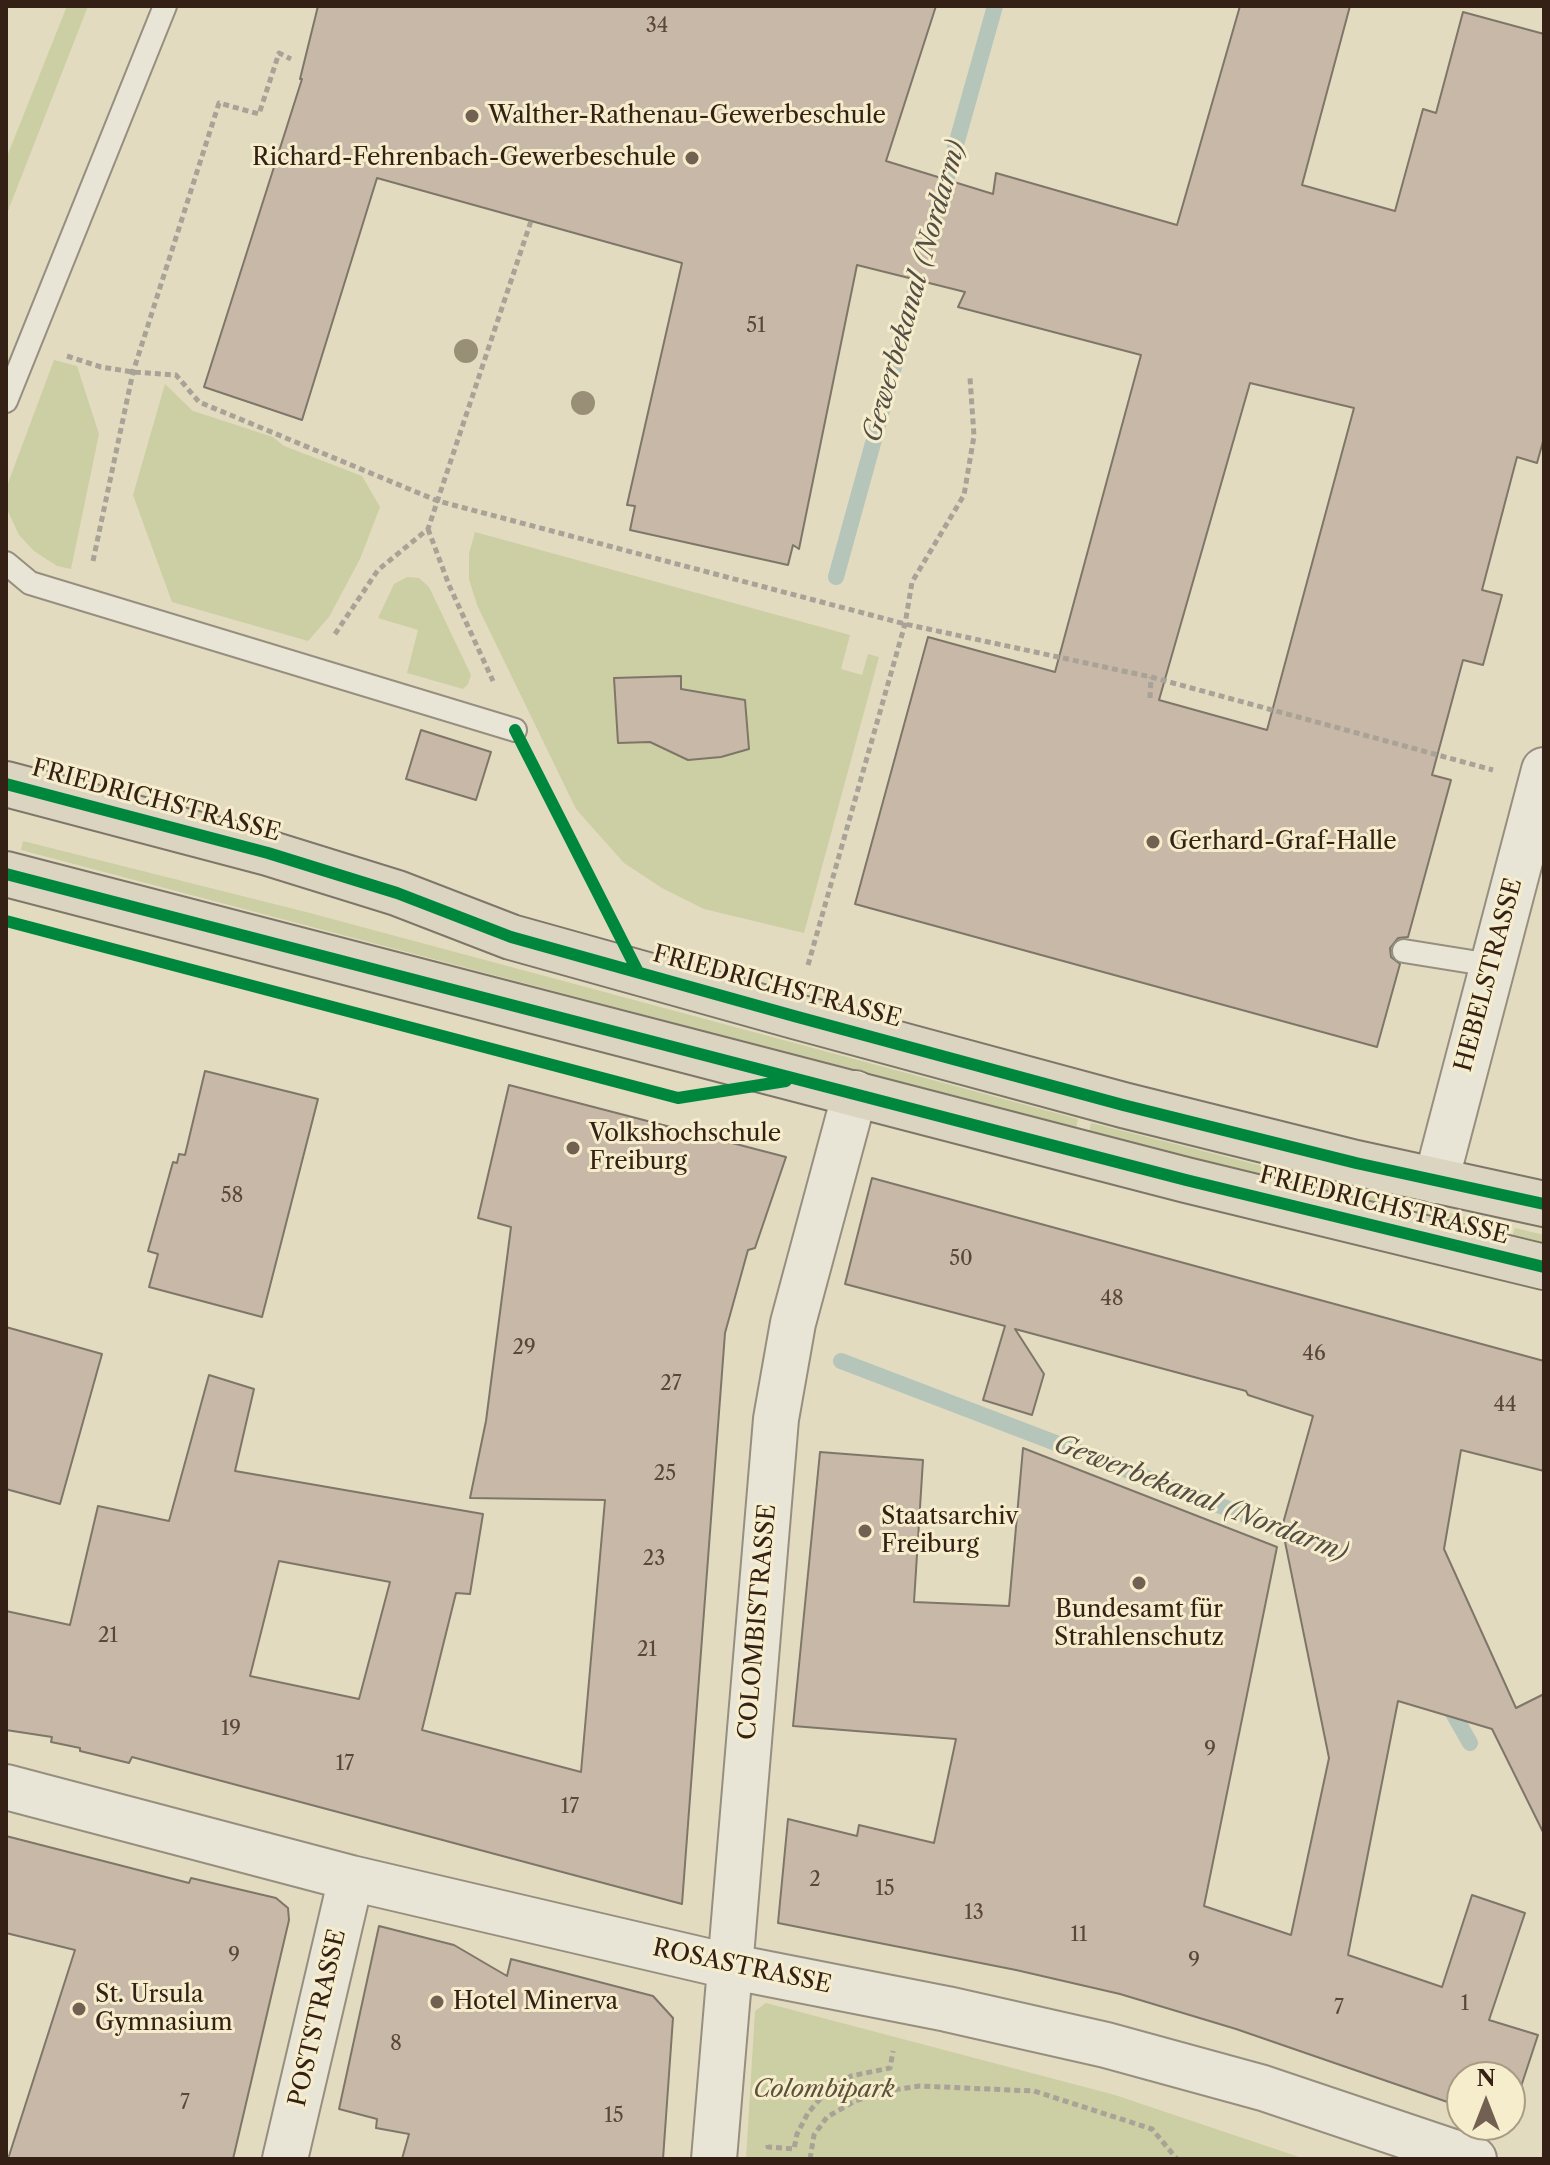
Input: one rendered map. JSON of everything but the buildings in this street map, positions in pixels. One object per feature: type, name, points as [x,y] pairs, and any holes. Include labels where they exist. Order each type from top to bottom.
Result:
[{"type":"main road","name":"FRIEDRICHSTRASSE","points":[[7,787],[268,853],[397,893],[511,937],[794,1016],[1123,1105],[1544,1204]]},
{"type":"main road","name":"FRIEDRICHSTRASSE","points":[[6,874],[1186,1180],[1544,1267]]},
{"type":"street","name":"HEBELSTRASSE","points":[[1436,1181],[1542,777]]},
{"type":"street","name":"COLOMBISTRASSE","points":[[714,2159],[776,1419],[793,1323],[855,1093]]},
{"type":"street","name":"ROSASTRASSE","points":[[6,1787],[351,1878],[728,1966],[947,2009],[1106,2045],[1263,2088],[1474,2159]]},
{"type":"street","name":"POSTSTRASSE","points":[[285,2159],[351,1878]]},
{"type":"lane","points":[[6,401],[165,6]]},
{"type":"lane","points":[[6,563],[30,583],[515,730]]},
{"type":"lane","points":[[1404,951],[1491,965]]},
{"type":"path","points":[[84,600],[133,372],[219,103],[259,114],[279,53],[291,59]]},
{"type":"path","points":[[312,669],[378,570],[428,529],[531,221]]},
{"type":"path","points":[[29,343],[101,367],[176,375],[199,402],[438,501],[905,624],[1151,677],[1542,777]]},
{"type":"path","points":[[794,1016],[905,624],[912,582],[964,495],[974,436],[970,378]]},
{"type":"path","points":[[428,529],[449,585],[515,730]]},
{"type":"path","points":[[1150,698],[1151,677]]},
{"type":"path","points":[[769,2132],[768,2147],[794,2149],[797,2134],[808,2113],[826,2092],[851,2076],[890,2068],[895,2044]]},
{"type":"path","points":[[810,2159],[814,2135],[827,2117],[855,2101],[886,2091],[920,2086],[1034,2091],[1152,2129],[1177,2159]]},
{"type":"green space","points":[[67,6],[88,6],[6,216],[6,159]]},
{"type":"green space","points":[[54,360],[77,366],[99,434],[71,569],[57,566],[34,551],[19,535],[6,507],[7,486]]},
{"type":"green space","points":[[165,384],[193,411],[273,437],[284,446],[362,476],[380,507],[360,559],[329,617],[308,641],[172,602],[133,495]]},
{"type":"green space","points":[[475,532],[850,635],[841,669],[862,675],[868,654],[879,657],[804,933],[704,909],[662,888],[624,863],[576,809],[477,605],[469,579],[469,554]],"holes":[[[680,676],[681,689],[745,701],[749,749],[721,757],[685,760],[685,749],[669,750],[650,742],[618,743],[615,678]]]},
{"type":"green space","points":[[407,577],[419,578],[429,587],[471,675],[463,689],[407,673],[418,630],[378,618],[394,584]]},
{"type":"green space","points":[[23,841],[306,912],[1078,1119],[1076,1129],[21,850]]},
{"type":"green space","points":[[1091,1123],[1478,1220],[1475,1233],[1089,1133]]},
{"type":"green space","points":[[1515,1228],[1544,1235],[1544,1246],[1511,1240]]},
{"type":"green space","name":"Colombipark","points":[[766,2003],[1115,2095],[1305,2159],[746,2159],[755,2011]]},
{"type":"waterway","name":"Gewerbekanal (Nordarm)","points":[[941,198],[995,6]]},
{"type":"waterway","name":"Gewerbekanal (Nordarm)","points":[[836,577],[923,262]]},
{"type":"waterway","name":"Gewerbekanal (Nordarm)","points":[[841,1361],[1302,1537]]},
{"type":"waterway","name":"Gewerbekanal (Nordarm)","points":[[1445,1699],[1470,1743]]},
{"type":"cycle path","points":[[515,730],[638,972]]},
{"type":"cycle path","points":[[6,784],[268,853],[397,893],[511,937],[794,1016],[1123,1105],[1356,1163],[1544,1204]]},
{"type":"cycle path","points":[[6,874],[1186,1180],[1544,1267]]},
{"type":"cycle path","points":[[6,921],[678,1098],[786,1081]]},
{"type":"place","name":"Walther-Rathenau-Gewerbeschule","points":[[472,116]]},
{"type":"place","name":"Richard-Fehrenbach-Gewerbeschule","points":[[692,158]]},
{"type":"place","name":"Gerhard-Graf-Halle","points":[[1153,842]]},
{"type":"place","name":"Volkshochschule Freiburg","points":[[573,1148]]},
{"type":"place","name":"Staatsarchiv Freiburg","points":[[865,1531]]},
{"type":"place","name":"Bundesamt für Strahlenschutz","points":[[1139,1583]]},
{"type":"place","name":"Hotel Minerva","points":[[437,2002]]},
{"type":"place","name":"St. Ursula Gymnasium","points":[[79,2009]]}]
